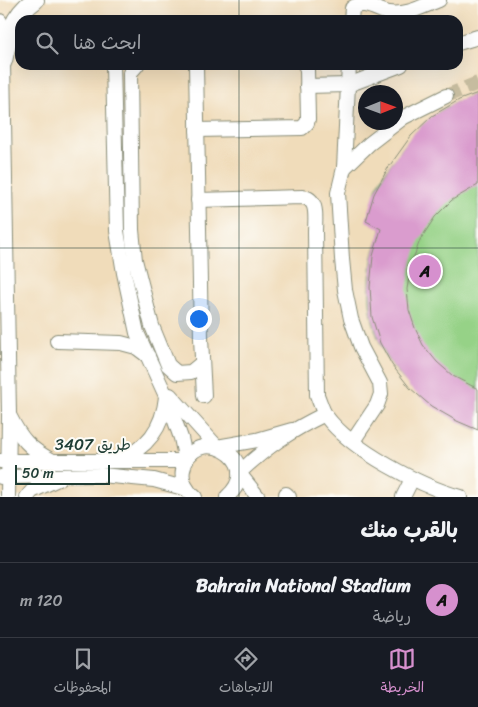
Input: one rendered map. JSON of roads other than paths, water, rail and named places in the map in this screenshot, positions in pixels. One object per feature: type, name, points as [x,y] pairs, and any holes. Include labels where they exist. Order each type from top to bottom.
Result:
[{"type":"main road","points":[[20,15],[35,0]]},
{"type":"main road","points":[[4,61],[8,36],[15,22]]},
{"type":"street","points":[[414,15],[439,0]]},
{"type":"street","points":[[351,15],[352,8],[359,2],[363,2],[387,12],[409,15]]},
{"type":"street","points":[[0,21],[4,61],[9,415],[4,477],[8,497]]},
{"type":"street","points":[[463,42],[478,37]]},
{"type":"street","points":[[114,70],[117,231],[124,273],[138,333],[166,396],[181,438],[186,461]]},
{"type":"street","points":[[133,70],[130,73],[130,95],[132,230],[135,260],[152,326],[168,365],[177,374],[192,372],[202,363]]},
{"type":"street","points":[[196,70],[204,396]]},
{"type":"street","points":[[197,130],[302,128],[308,119],[307,70]]},
{"type":"street","points":[[349,70],[344,168],[338,193],[342,259],[347,305],[356,333],[381,388],[377,405],[353,441]]},
{"type":"street","points":[[307,88],[348,85],[388,70]]},
{"type":"street","points":[[344,168],[369,144],[404,117],[446,96]]},
{"type":"street","points":[[198,200],[306,197],[310,199],[314,205],[316,232],[317,395],[325,414],[338,429],[369,454],[440,494],[460,497]]},
{"type":"street","points":[[57,341],[121,343],[136,347],[148,356]]},
{"type":"street","points":[[159,380],[178,405],[217,447],[235,459],[239,473],[238,482],[234,490],[227,497]]},
{"type":"street","points":[[116,460],[138,449],[156,431],[165,408],[166,396]]},
{"type":"street","points":[[239,473],[264,450],[292,430],[325,414]]},
{"type":"street","points":[[9,415],[25,443],[53,461]]},
{"type":"street","points":[[191,493],[184,484],[183,472],[190,455],[203,447],[217,447],[257,440],[292,430]]},
{"type":"street","name":"طريق 3407","points":[[4,461],[186,461]]},
{"type":"street","points":[[239,473],[258,497]]},
{"type":"street","name":"طريق 3407","points":[[4,477],[101,475],[154,480],[191,493]]},
{"type":"street","points":[[27,497],[32,491],[44,484],[67,476]]},
{"type":"street","points":[[403,497],[412,479]]},
{"type":"tunnel","points":[[446,96],[478,83]]},
{"type":"place","name":"Bahrain National Stadium","points":[[425,271]]}]
